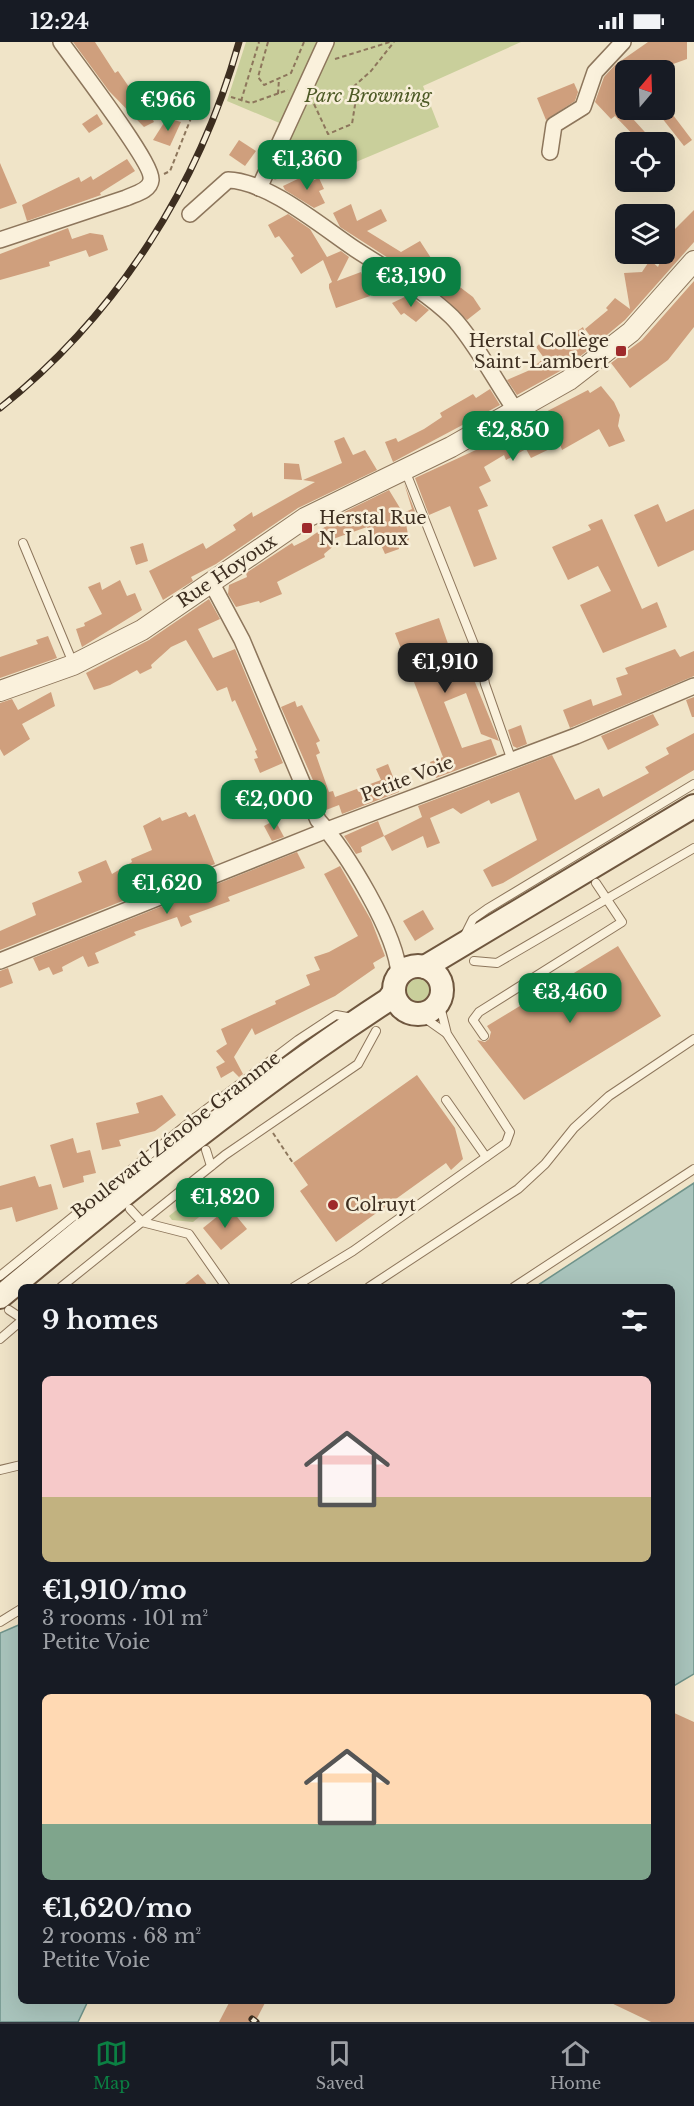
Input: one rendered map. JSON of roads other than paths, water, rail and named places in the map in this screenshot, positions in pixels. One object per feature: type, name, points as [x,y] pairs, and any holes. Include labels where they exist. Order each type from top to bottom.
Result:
[{"type":"main road","name":"Boulevard Zénobe Gramme","points":[[27,1284],[164,1162],[368,1025],[388,1000],[396,984],[413,967],[425,967],[469,953],[694,806]]},
{"type":"main road","points":[[396,984],[398,1004],[404,1010],[419,1014],[433,1008],[439,1002],[440,982],[436,975],[425,967]]},
{"type":"main road","name":"Boulevard Zénobe Gramme","points":[[5,1304],[18,1292]]},
{"type":"street","points":[[0,240],[147,185],[150,170],[61,42]]},
{"type":"street","points":[[259,188],[304,85],[326,42]]},
{"type":"street","points":[[550,152],[554,125],[583,107],[595,72],[623,42]]},
{"type":"street","points":[[190,214],[228,180],[238,180],[259,188],[295,207],[435,302],[454,319],[516,411]]},
{"type":"street","name":"Rue Hoyoux","points":[[0,691],[74,665],[142,630],[305,518],[405,470],[569,380],[631,332],[694,261]]},
{"type":"street","points":[[211,582],[242,640],[318,820],[339,843],[397,955],[396,984]]},
{"type":"street","name":"Petite Voie","points":[[0,961],[327,830],[512,761],[694,686]]},
{"type":"lane","points":[[405,470],[481,662],[485,684],[512,761]]},
{"type":"lane","points":[[23,543],[74,665]]},
{"type":"lane","points":[[469,953],[473,919],[694,784]]},
{"type":"lane","name":"Boulevard Zénobe Gramme","points":[[469,953],[497,963],[694,848]]},
{"type":"lane","points":[[484,1036],[473,1020],[479,1012],[622,922],[596,883]]},
{"type":"lane","points":[[299,1284],[353,1251],[506,1143],[510,1132],[447,1034],[439,1002]]},
{"type":"lane","points":[[419,1014],[447,1034]]},
{"type":"lane","name":"Boulevard Zénobe Gramme","points":[[0,1276],[90,1201],[298,1040],[336,1015],[368,1025],[357,1064],[211,1166],[65,1284]]},
{"type":"lane","points":[[374,1284],[518,1189],[545,1164],[574,1128],[609,1096],[694,1039]]},
{"type":"lane","points":[[446,1100],[486,1157]]},
{"type":"lane","points":[[206,1150],[211,1166]]},
{"type":"lane","points":[[519,1284],[694,1169]]},
{"type":"lane","points":[[130,1209],[142,1222],[189,1233],[224,1284]]},
{"type":"lane","points":[[5,1304],[18,1316]]},
{"type":"lane","points":[[0,1339],[18,1322]]},
{"type":"lane","points":[[0,1470],[18,1466]]},
{"type":"lane","points":[[0,1622],[18,1611]]},
{"type":"water","points":[[694,1183],[694,1674],[675,1685],[675,1284],[540,1284]]},
{"type":"water","points":[[18,1625],[18,2004],[87,2004],[78,2022],[0,2022],[0,1633]]},
{"type":"railway","points":[[0,408],[81,332],[148,244],[177,197],[201,147],[222,95],[239,42]]},
{"type":"railway","points":[[252,2019],[256,2022]]},
{"type":"place","name":"Herstal Collège Saint-Lambert","points":[[621,351]]},
{"type":"place","name":"Herstal Rue N. Laloux","points":[[307,528]]},
{"type":"place","name":"Colruyt","points":[[333,1205]]},
{"type":"park label","name":"Parc Browning","points":[[368,96]]}]
